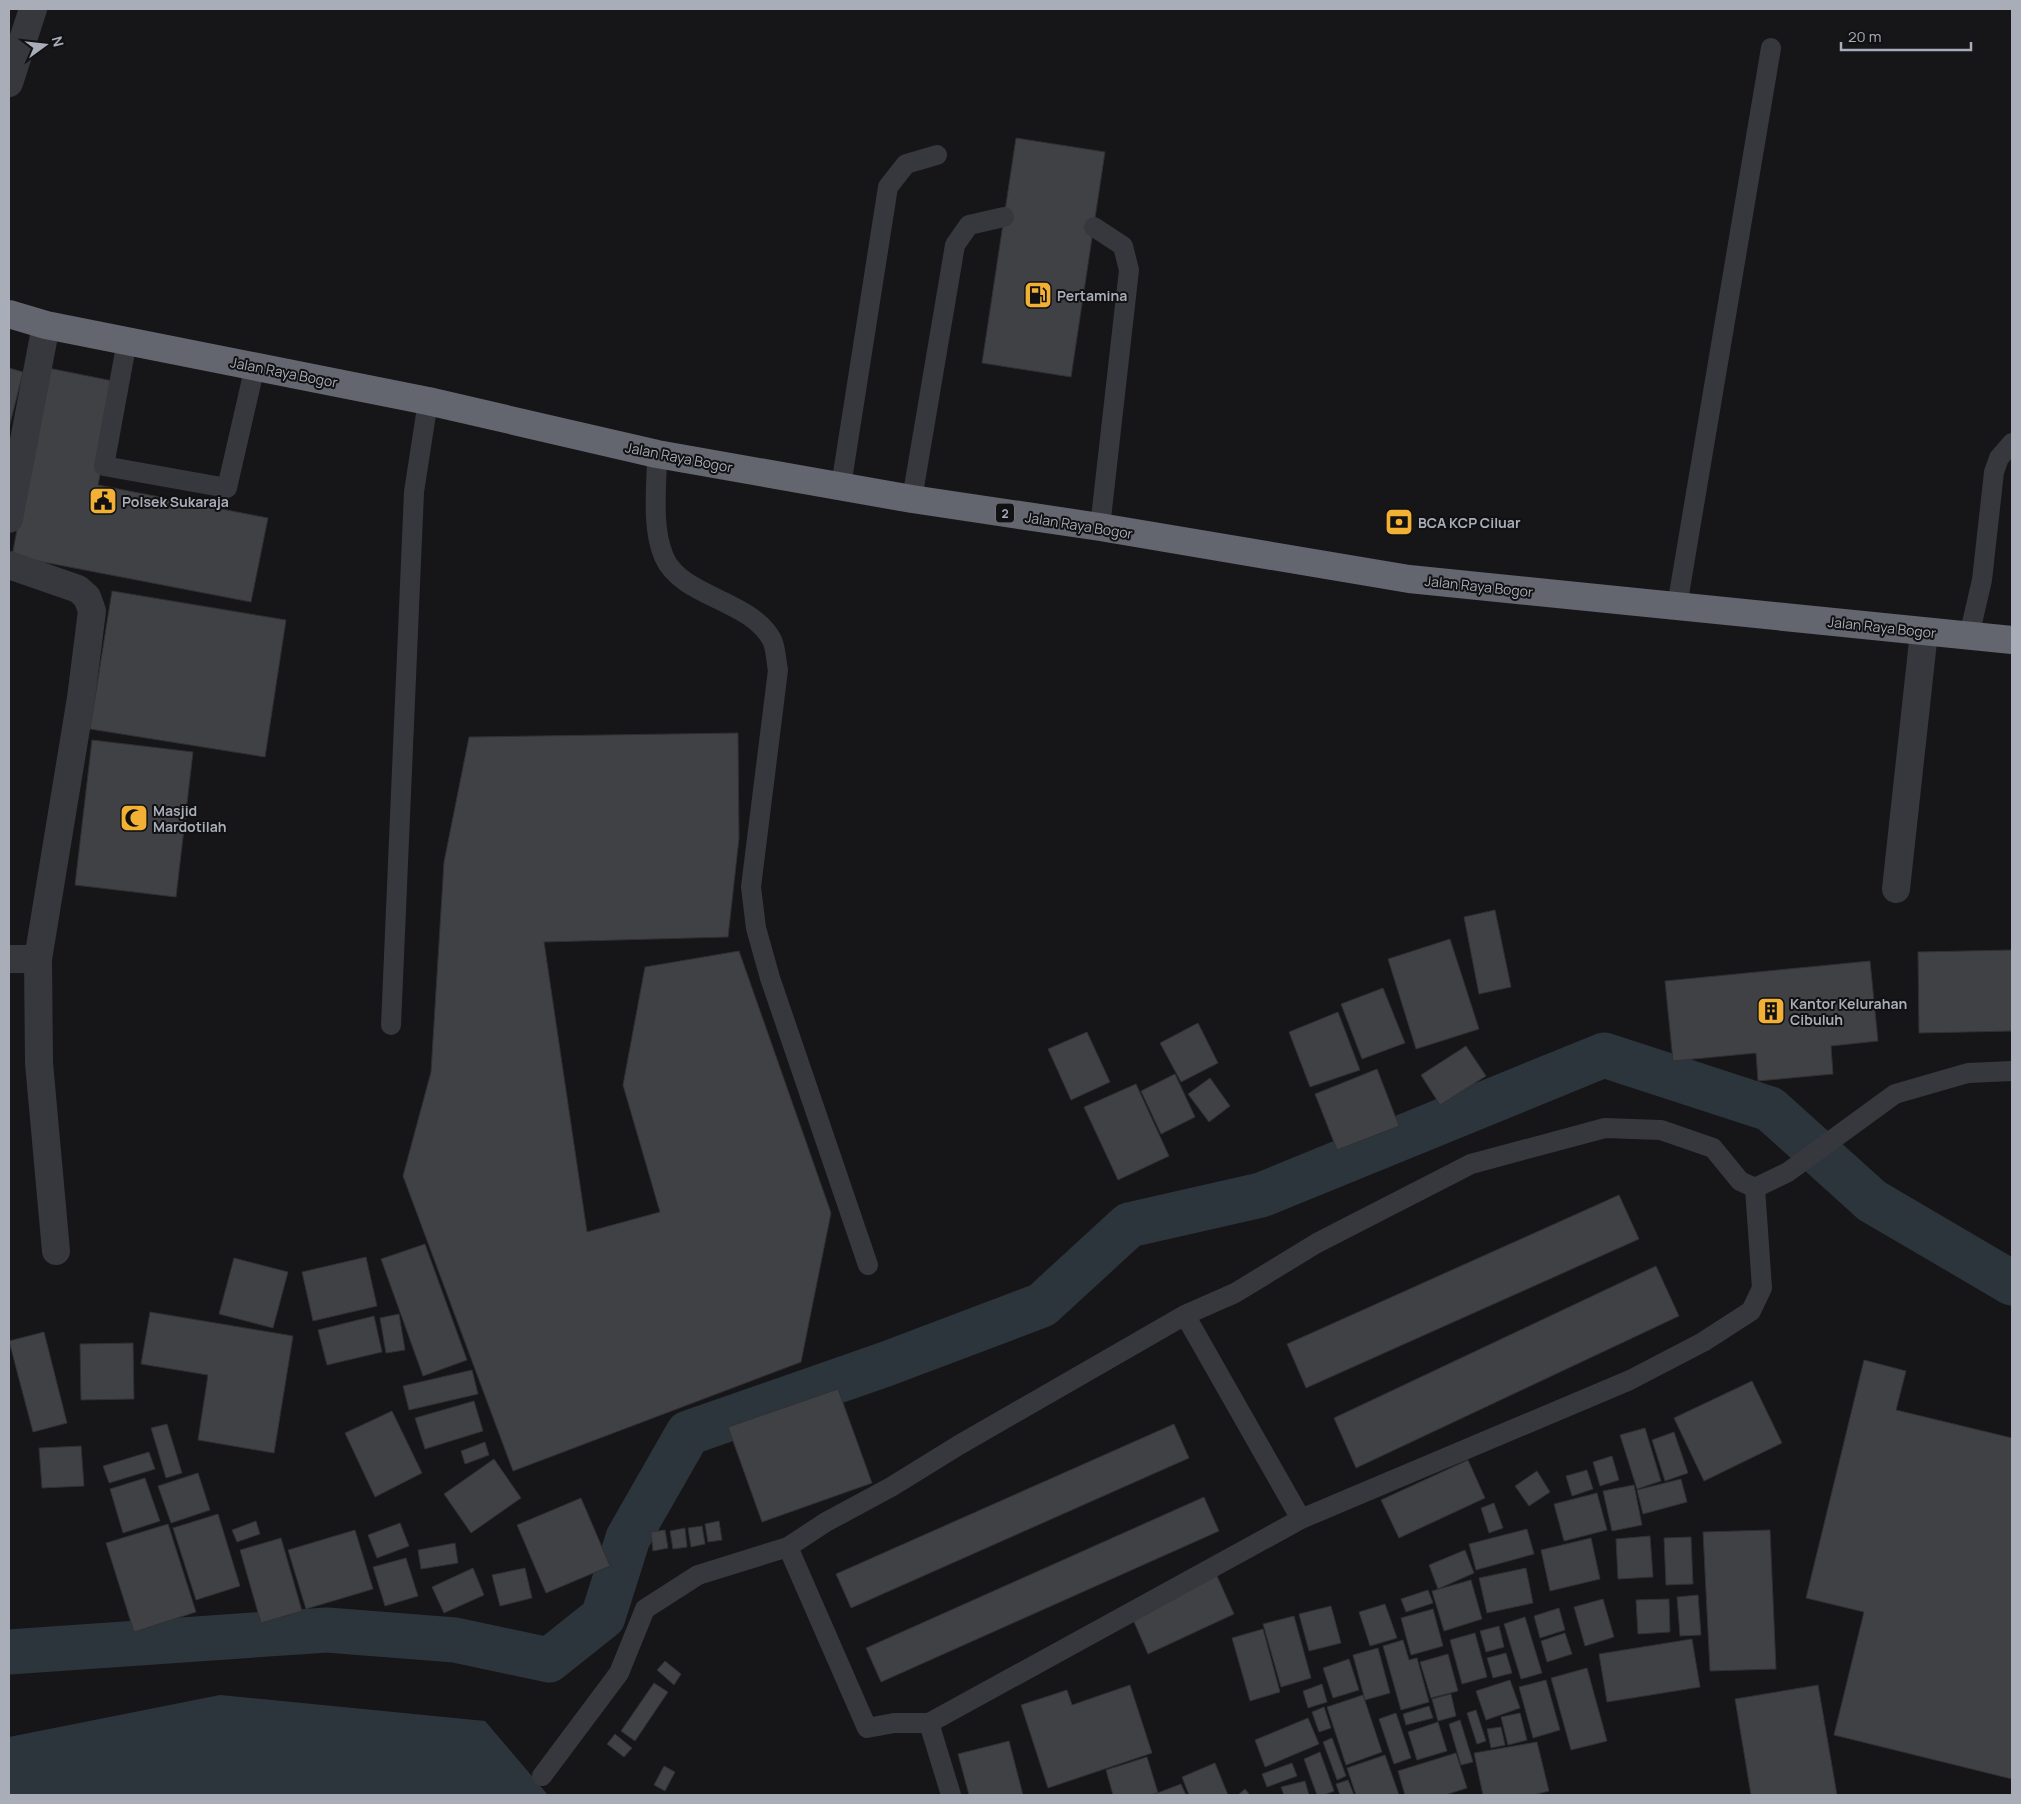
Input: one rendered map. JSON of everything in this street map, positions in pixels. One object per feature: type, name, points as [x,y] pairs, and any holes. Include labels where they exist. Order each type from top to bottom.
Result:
[{"type":"highway","name":"Jalan Raya Bogor","points":[[9,314],[46,325],[428,401],[657,454],[912,499],[1100,527],[1409,579],[2012,640]]},
{"type":"street","points":[[9,83],[33,9]]},
{"type":"street","points":[[9,519],[46,325]]},
{"type":"street","points":[[9,565],[78,589],[87,597],[92,612],[81,698],[38,959],[39,1064],[56,1251]]},
{"type":"street","points":[[1896,889],[1924,632]]},
{"type":"street","points":[[9,959],[38,959]]},
{"type":"lane","points":[[1677,606],[1771,48]]},
{"type":"lane","points":[[841,486],[888,187],[906,164],[936,155]]},
{"type":"lane","points":[[912,499],[955,245],[969,225],[1004,217]]},
{"type":"lane","points":[[1094,227],[1123,246],[1129,270],[1100,527]]},
{"type":"lane","points":[[127,341],[104,466],[227,488],[255,366]]},
{"type":"lane","points":[[391,1025],[414,492],[428,401]]},
{"type":"lane","points":[[1969,636],[1982,580],[1994,472],[1999,458],[2012,443]]},
{"type":"lane","points":[[657,454],[657,530],[664,558],[682,579],[752,617],[772,640],[778,670],[751,887],[756,928],[770,978],[868,1265]]},
{"type":"lane","points":[[1755,1188],[1788,1172],[1895,1094],[1968,1072],[2012,1071]]},
{"type":"lane","points":[[542,1776],[620,1672],[645,1609],[698,1575],[788,1547],[826,1522],[890,1487],[959,1445],[1185,1315],[1235,1293],[1317,1243],[1471,1164],[1605,1128],[1661,1130],[1713,1148],[1740,1181],[1755,1188]]},
{"type":"lane","points":[[788,1547],[867,1728],[894,1724],[929,1723],[1300,1519],[1630,1380],[1703,1342],[1751,1311],[1762,1288],[1755,1188]]},
{"type":"lane","points":[[1185,1315],[1300,1519]]},
{"type":"lane","points":[[929,1723],[951,1795]]},
{"type":"shaded area","points":[[220,1695],[485,1721],[548,1795],[9,1795],[9,1737]]},
{"type":"building","name":"Pertamina","points":[[1016,138],[1105,152],[1071,377],[982,363]]},
{"type":"building","points":[[9,368],[23,372],[9,428]]},
{"type":"building","name":"Polsek Sukaraja","points":[[48,368],[118,382],[98,485],[268,518],[251,602],[12,556]]},
{"type":"building","points":[[112,591],[286,620],[265,757],[90,729]]},
{"type":"building","points":[[738,733],[739,838],[728,937],[544,942],[587,1232],[660,1212],[623,1085],[645,967],[739,951],[831,1213],[801,1362],[513,1471],[403,1176],[431,1072],[444,862],[469,737]]},
{"type":"building","name":"Masjid Mardotilah","points":[[92,740],[193,752],[176,897],[75,885]]},
{"type":"building","points":[[1495,910],[1511,987],[1479,994],[1464,917]]},
{"type":"building","points":[[1450,939],[1479,1029],[1416,1049],[1388,959]]},
{"type":"building","points":[[2012,950],[2012,1031],[1919,1033],[1918,952]]},
{"type":"building","name":"Kantor Kelurahan Cibuluh","points":[[1870,961],[1878,1041],[1831,1046],[1833,1074],[1758,1081],[1756,1053],[1673,1061],[1665,981]]},
{"type":"building","points":[[1383,988],[1405,1043],[1362,1059],[1341,1004]]},
{"type":"building","points":[[1338,1012],[1360,1070],[1310,1087],[1289,1032]]},
{"type":"building","points":[[1198,1023],[1218,1063],[1181,1082],[1160,1043]]},
{"type":"building","points":[[1087,1032],[1110,1082],[1071,1100],[1048,1049]]},
{"type":"building","points":[[1466,1046],[1486,1076],[1440,1105],[1421,1075]]},
{"type":"building","points":[[1377,1069],[1399,1126],[1337,1150],[1315,1094]]},
{"type":"building","points":[[1175,1074],[1195,1117],[1161,1134],[1141,1091]]},
{"type":"building","points":[[1210,1078],[1230,1106],[1209,1122],[1188,1094]]},
{"type":"building","points":[[1136,1084],[1169,1156],[1118,1180],[1084,1107]]},
{"type":"building","points":[[1619,1195],[1639,1239],[1306,1388],[1287,1344]]},
{"type":"building","points":[[425,1244],[467,1360],[423,1376],[381,1259]]},
{"type":"building","points":[[366,1257],[377,1306],[313,1321],[302,1272]]},
{"type":"building","points":[[234,1258],[288,1272],[273,1328],[219,1314]]},
{"type":"building","points":[[1656,1266],[1679,1316],[1356,1468],[1334,1418]]},
{"type":"building","points":[[150,1312],[293,1336],[274,1453],[198,1440],[208,1375],[141,1364]]},
{"type":"building","points":[[399,1314],[405,1350],[386,1353],[380,1318]]},
{"type":"building","points":[[374,1316],[382,1352],[327,1365],[318,1330]]},
{"type":"building","points":[[44,1332],[67,1423],[33,1432],[9,1341]]},
{"type":"building","points":[[133,1343],[134,1399],[81,1400],[80,1344]]},
{"type":"building","points":[[1864,1360],[1906,1371],[1896,1410],[2012,1438],[2012,1779],[1834,1735],[1864,1612],[1806,1598]]},
{"type":"building","points":[[472,1370],[478,1394],[409,1410],[403,1386]]},
{"type":"building","points":[[1752,1381],[1782,1443],[1704,1481],[1674,1418]]},
{"type":"building","points":[[838,1389],[872,1483],[762,1522],[728,1427]]},
{"type":"building","points":[[474,1401],[483,1431],[425,1449],[415,1418]]},
{"type":"building","points":[[392,1411],[422,1473],[375,1497],[345,1433]]},
{"type":"building","points":[[167,1424],[182,1473],[166,1478],[151,1428]]},
{"type":"building","points":[[1174,1424],[1189,1458],[851,1608],[836,1574]]},
{"type":"building","points":[[1645,1428],[1661,1481],[1637,1489],[1620,1435]]},
{"type":"building","points":[[1674,1432],[1688,1473],[1665,1481],[1652,1440]]},
{"type":"building","points":[[485,1442],[489,1455],[465,1464],[461,1451]]},
{"type":"building","points":[[81,1446],[84,1486],[42,1488],[39,1448]]},
{"type":"building","points":[[149,1452],[155,1469],[109,1483],[103,1466]]},
{"type":"building","points":[[1612,1456],[1619,1480],[1600,1486],[1593,1462]]},
{"type":"building","points":[[494,1459],[521,1498],[471,1533],[444,1494]]},
{"type":"building","points":[[1468,1460],[1485,1498],[1399,1538],[1381,1500]]},
{"type":"building","points":[[1587,1470],[1593,1489],[1572,1496],[1566,1476]]},
{"type":"building","points":[[1537,1471],[1550,1492],[1529,1506],[1515,1486]]},
{"type":"building","points":[[198,1473],[210,1510],[171,1523],[158,1486]]},
{"type":"building","points":[[145,1478],[160,1521],[123,1533],[110,1489]]},
{"type":"building","points":[[1681,1479],[1687,1502],[1643,1514],[1637,1490]]},
{"type":"building","points":[[1634,1485],[1642,1525],[1612,1531],[1603,1491]]},
{"type":"building","points":[[1597,1493],[1607,1530],[1564,1541],[1554,1504]]},
{"type":"building","points":[[1204,1497],[1219,1531],[881,1682],[866,1648]]},
{"type":"building","points":[[581,1498],[610,1566],[546,1593],[517,1525]]},
{"type":"building","points":[[1494,1503],[1503,1528],[1489,1533],[1481,1508]]},
{"type":"building","points":[[218,1514],[240,1586],[196,1600],[173,1528]]},
{"type":"building","points":[[256,1521],[260,1534],[237,1542],[232,1530]]},
{"type":"building","points":[[719,1521],[722,1540],[708,1542],[705,1524]]},
{"type":"building","points":[[400,1523],[409,1546],[377,1558],[368,1535]]},
{"type":"building","points":[[168,1524],[196,1612],[134,1632],[106,1543]]},
{"type":"building","points":[[702,1526],[705,1544],[691,1547],[688,1528]]},
{"type":"building","points":[[685,1528],[687,1547],[673,1549],[670,1531]]},
{"type":"building","points":[[1527,1529],[1534,1554],[1476,1570],[1469,1544]]},
{"type":"building","points":[[355,1530],[373,1589],[306,1609],[288,1550]]},
{"type":"building","points":[[665,1530],[668,1548],[653,1551],[651,1532]]},
{"type":"building","points":[[1770,1530],[1776,1669],[1710,1671],[1703,1532]]},
{"type":"building","points":[[1650,1536],[1653,1577],[1618,1579],[1616,1539]]},
{"type":"building","points":[[1691,1537],[1693,1584],[1666,1585],[1664,1538]]},
{"type":"building","points":[[281,1538],[302,1611],[261,1623],[240,1550]]},
{"type":"building","points":[[1591,1538],[1600,1579],[1550,1591],[1541,1550]]},
{"type":"building","points":[[455,1543],[458,1563],[421,1569],[418,1550]]},
{"type":"building","points":[[1465,1550],[1474,1573],[1438,1589],[1429,1565]]},
{"type":"building","points":[[406,1558],[418,1596],[385,1606],[373,1567]]},
{"type":"building","points":[[473,1568],[484,1595],[444,1613],[432,1587]]},
{"type":"building","points":[[525,1568],[532,1598],[500,1606],[492,1575]]},
{"type":"building","points":[[1526,1568],[1533,1603],[1487,1613],[1479,1578]]},
{"type":"building","points":[[1217,1576],[1234,1614],[1148,1654],[1131,1615]]},
{"type":"building","points":[[1471,1580],[1482,1619],[1444,1631],[1432,1591]]},
{"type":"building","points":[[1428,1590],[1433,1603],[1406,1612],[1401,1599]]},
{"type":"building","points":[[1698,1595],[1701,1635],[1680,1636],[1677,1597]]},
{"type":"building","points":[[1603,1599],[1614,1637],[1585,1646],[1574,1607]]},
{"type":"building","points":[[1669,1599],[1670,1632],[1638,1634],[1636,1600]]},
{"type":"building","points":[[1385,1604],[1397,1638],[1370,1646],[1359,1612]]},
{"type":"building","points":[[1331,1606],[1341,1643],[1309,1651],[1299,1614]]},
{"type":"building","points":[[1559,1608],[1565,1630],[1540,1638],[1534,1616]]},
{"type":"building","points":[[1433,1609],[1443,1646],[1411,1655],[1401,1618]]},
{"type":"building","points":[[1294,1616],[1311,1678],[1281,1687],[1263,1624]]},
{"type":"building","points":[[1525,1617],[1542,1673],[1521,1679],[1504,1624]]},
{"type":"building","points":[[1499,1626],[1504,1647],[1486,1652],[1480,1631]]},
{"type":"building","points":[[1263,1629],[1280,1692],[1250,1701],[1232,1638]]},
{"type":"building","points":[[1475,1633],[1487,1677],[1462,1684],[1450,1640]]},
{"type":"building","points":[[1565,1633],[1572,1654],[1547,1662],[1541,1641]]},
{"type":"building","points":[[1692,1639],[1700,1687],[1607,1702],[1599,1654]]},
{"type":"building","points":[[1403,1640],[1409,1660],[1417,1658],[1429,1702],[1401,1710],[1383,1646]]},
{"type":"building","points":[[1378,1648],[1390,1693],[1365,1700],[1353,1655]]},
{"type":"building","points":[[1506,1653],[1512,1673],[1493,1678],[1487,1658]]},
{"type":"building","points":[[1448,1654],[1458,1691],[1431,1698],[1420,1662]]},
{"type":"building","points":[[1349,1659],[1359,1690],[1333,1698],[1323,1668]]},
{"type":"building","points":[[665,1661],[681,1674],[674,1685],[657,1670]]},
{"type":"building","points":[[1587,1668],[1607,1741],[1571,1750],[1551,1678]]},
{"type":"building","points":[[1510,1680],[1520,1708],[1486,1720],[1476,1691]]},
{"type":"building","points":[[1546,1680],[1560,1730],[1533,1738],[1519,1687]]},
{"type":"building","points":[[654,1683],[668,1692],[635,1741],[621,1731]]},
{"type":"building","points":[[1322,1684],[1327,1702],[1308,1708],[1303,1691]]},
{"type":"building","points":[[1130,1685],[1152,1753],[1048,1788],[1021,1705],[1067,1690],[1072,1705]]},
{"type":"building","points":[[1818,1685],[1837,1795],[1751,1795],[1735,1699]]},
{"type":"building","points":[[1451,1694],[1456,1716],[1438,1721],[1432,1699]]},
{"type":"building","points":[[1363,1695],[1382,1752],[1346,1765],[1327,1707]]},
{"type":"building","points":[[1429,1706],[1433,1718],[1406,1725],[1403,1714]]},
{"type":"building","points":[[1324,1707],[1331,1728],[1319,1732],[1312,1712]]},
{"type":"building","points":[[1476,1710],[1486,1741],[1477,1744],[1467,1713]]},
{"type":"building","points":[[1396,1713],[1411,1758],[1394,1764],[1379,1719]]},
{"type":"building","points":[[1520,1713],[1527,1740],[1508,1745],[1501,1717]]},
{"type":"building","points":[[1308,1718],[1319,1744],[1265,1767],[1255,1740]]},
{"type":"building","points":[[1460,1720],[1473,1762],[1461,1765],[1449,1724]]},
{"type":"building","points":[[1438,1722],[1447,1751],[1417,1760],[1408,1732]]},
{"type":"building","points":[[1501,1727],[1505,1745],[1491,1748],[1487,1729]]},
{"type":"building","points":[[615,1734],[632,1748],[624,1757],[607,1744]]},
{"type":"building","points":[[1332,1738],[1346,1776],[1337,1780],[1323,1742]]},
{"type":"building","points":[[1009,1741],[1023,1795],[969,1795],[958,1754]]},
{"type":"building","points":[[1537,1742],[1549,1791],[1533,1795],[1483,1795],[1474,1753]]},
{"type":"building","points":[[1320,1752],[1334,1791],[1324,1795],[1317,1795],[1304,1759]]},
{"type":"building","points":[[1456,1753],[1467,1788],[1445,1795],[1405,1795],[1398,1771]]},
{"type":"building","points":[[1385,1755],[1399,1795],[1356,1795],[1347,1768]]},
{"type":"building","points":[[1147,1757],[1158,1793],[1150,1795],[1113,1795],[1106,1770]]},
{"type":"building","points":[[1215,1763],[1228,1795],[1189,1795],[1182,1777]]},
{"type":"building","points":[[1292,1763],[1297,1776],[1267,1787],[1262,1774]]},
{"type":"building","points":[[664,1766],[675,1772],[665,1791],[654,1785]]},
{"type":"building","points":[[1348,1780],[1354,1795],[1340,1795],[1336,1784]]},
{"type":"building","points":[[1305,1781],[1309,1795],[1284,1795],[1281,1787]]},
{"type":"building","points":[[1181,1784],[1186,1795],[1152,1795]]},
{"type":"building","points":[[1245,1789],[1250,1795],[1238,1795]]},
{"type":"waterway","points":[[9,1652],[327,1630],[455,1640],[549,1660],[603,1617],[628,1538],[688,1433],[886,1364],[1042,1305],[1129,1225],[1261,1195],[1604,1055],[1770,1109],[1872,1201],[2012,1283]]},
{"type":"place","name":"Pertamina","points":[[1038,295]]},
{"type":"place","name":"Polsek Sukaraja","points":[[103,501]]},
{"type":"place","name":"BCA KCP Ciluar","points":[[1399,522]]},
{"type":"place","name":"Masjid Mardotilah","points":[[134,818]]},
{"type":"place","name":"Kantor Kelurahan Cibuluh","points":[[1771,1011]]}]
